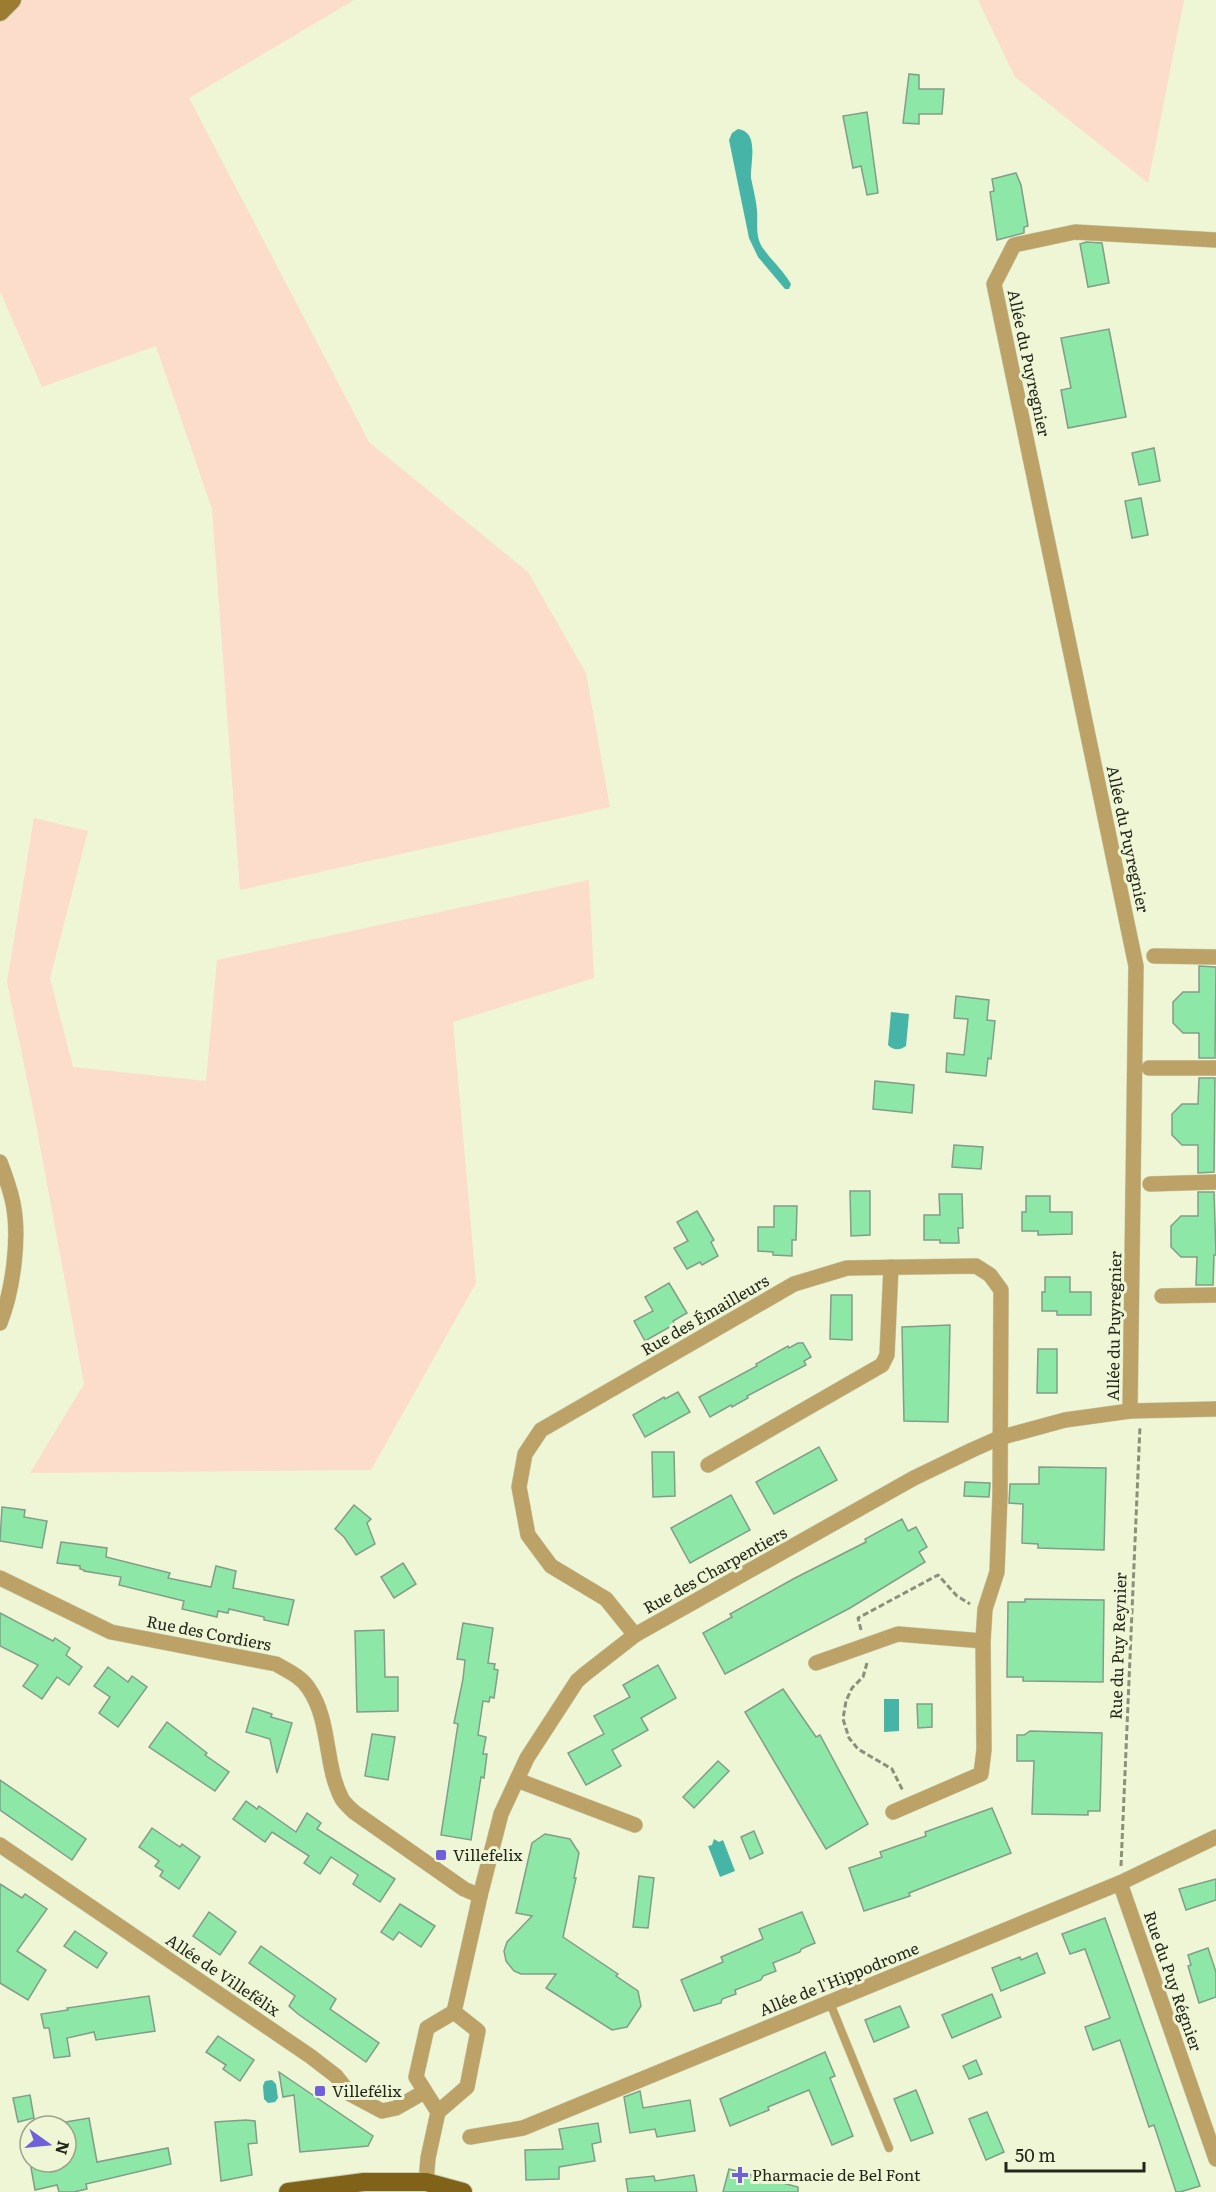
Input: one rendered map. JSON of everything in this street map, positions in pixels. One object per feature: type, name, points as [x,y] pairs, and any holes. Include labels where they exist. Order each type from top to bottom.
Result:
[{"type":"main road","points":[[0,12],[12,0]]},
{"type":"main road","points":[[288,2192],[364,2182],[426,2182],[462,2192]]},
{"type":"street","name":"Allée du Puyregnier","points":[[1136,1411],[1136,966],[994,284],[1014,245],[1075,231],[1216,240]]},
{"type":"street","points":[[1154,956],[1216,957]]},
{"type":"street","points":[[1149,1068],[1216,1068]]},
{"type":"street","points":[[0,1162],[13,1203],[15,1242],[12,1278],[0,1323]]},
{"type":"street","points":[[1150,1184],[1216,1182]]},
{"type":"street","name":"Rue des Émailleurs","points":[[635,1635],[606,1599],[551,1566],[528,1535],[519,1487],[525,1454],[541,1430],[794,1284],[847,1268],[976,1266],[990,1275],[1001,1290],[1000,1495],[997,1572],[986,1609],[983,1641],[984,1750],[981,1774],[909,1805]]},
{"type":"street","points":[[708,1465],[882,1365],[887,1355],[891,1267]]},
{"type":"street","points":[[1162,1296],[1216,1295]]},
{"type":"street","name":"Rue des Charpentiers","points":[[454,2012],[501,1814],[527,1758],[577,1681],[635,1635],[914,1478],[999,1438],[1065,1420],[1136,1411],[1216,1409]]},
{"type":"street","name":"Rue des Cordiers","points":[[0,1578],[111,1632],[276,1664],[296,1675],[309,1688],[318,1707],[335,1781],[342,1801],[354,1812],[464,1889],[480,1896]]},
{"type":"street","points":[[816,1662],[898,1635],[983,1641]]},
{"type":"street","points":[[517,1780],[635,1825]]},
{"type":"street","points":[[893,1812],[909,1805]]},
{"type":"street","name":"Allée de l'Hippodrome","points":[[470,2137],[523,2128],[1120,1882],[1216,1837]]},
{"type":"street","name":"Allée de Villefélix","points":[[0,1845],[309,2056],[336,2076],[350,2094],[382,2111],[396,2108],[424,2092]]},
{"type":"street","name":"Rue du Puy Régnier","points":[[1120,1882],[1216,2159]]},
{"type":"street","points":[[426,2182],[429,2152],[438,2112],[467,2087],[478,2031],[454,2012],[427,2028],[416,2077],[438,2112]]},
{"type":"lane","points":[[830,2003],[890,2148]]},
{"type":"path","name":"Rue du Puy Reynier","points":[[1120,1882],[1136,1411]]},
{"type":"path","points":[[909,1805],[892,1770],[858,1749],[849,1738],[843,1719],[846,1701],[852,1688],[863,1677],[867,1667],[866,1646],[858,1618],[938,1575],[957,1596],[972,1605],[986,1609]]},
{"type":"shaded area","points":[[6,0],[354,0],[189,98],[369,442],[528,572],[586,673],[610,807],[240,890],[212,509],[156,346],[42,387],[0,291],[0,4]]},
{"type":"shaded area","points":[[978,0],[1184,0],[1148,183],[1015,77]]},
{"type":"shaded area","points":[[34,818],[88,831],[50,978],[73,1067],[206,1081],[217,960],[589,880],[594,978],[453,1022],[476,1283],[371,1470],[30,1473],[84,1384],[33,1108],[7,982]]},
{"type":"water","points":[[738,129],[745,131],[752,142],[751,178],[757,206],[760,242],[788,279],[791,284],[789,289],[785,289],[758,257],[749,238],[729,140],[732,133]]},
{"type":"water","points":[[891,1012],[909,1014],[906,1046],[899,1049],[888,1045]]},
{"type":"water","points":[[884,1699],[899,1699],[899,1731],[884,1732]]},
{"type":"water","points":[[714,1839],[719,1842],[723,1840],[735,1871],[720,1877],[708,1846],[712,1845]]},
{"type":"water","points":[[272,2080],[276,2084],[278,2098],[275,2102],[268,2103],[264,2099],[263,2086],[265,2081]]},
{"type":"building","points":[[909,74],[919,75],[919,89],[944,89],[942,114],[919,114],[919,124],[903,123]]},
{"type":"building","points":[[867,112],[878,193],[867,195],[861,166],[853,168],[843,116]]},
{"type":"building","points":[[1016,173],[1021,185],[1028,226],[1024,227],[1024,233],[997,240],[990,192],[994,191],[992,179]]},
{"type":"building","points":[[1102,243],[1109,283],[1088,287],[1080,244]]},
{"type":"building","points":[[1109,329],[1126,417],[1068,428],[1061,390],[1071,388],[1061,338]]},
{"type":"building","points":[[1154,448],[1160,481],[1139,485],[1132,453]]},
{"type":"building","points":[[1141,498],[1148,535],[1132,538],[1125,501]]},
{"type":"building","points":[[1199,966],[1216,967],[1215,1058],[1199,1058],[1199,1033],[1183,1033],[1173,1023],[1173,1002],[1183,992],[1199,992]]},
{"type":"building","points":[[956,996],[989,1000],[987,1020],[995,1021],[991,1059],[988,1058],[986,1076],[946,1072],[947,1053],[964,1055],[968,1019],[954,1018]]},
{"type":"building","points":[[1199,1078],[1215,1078],[1214,1172],[1198,1173],[1198,1145],[1182,1145],[1172,1135],[1172,1114],[1182,1104],[1198,1104]]},
{"type":"building","points":[[875,1081],[914,1085],[912,1113],[873,1109]]},
{"type":"building","points":[[954,1145],[983,1147],[981,1169],[952,1167]]},
{"type":"building","points":[[850,1191],[870,1191],[870,1235],[851,1236]]},
{"type":"building","points":[[1198,1192],[1214,1192],[1216,1255],[1214,1255],[1213,1285],[1196,1285],[1197,1257],[1181,1257],[1171,1247],[1171,1226],[1181,1216],[1198,1216]]},
{"type":"building","points":[[939,1194],[962,1194],[963,1228],[958,1228],[959,1243],[924,1240],[924,1215],[940,1215]]},
{"type":"building","points":[[1026,1196],[1050,1196],[1050,1212],[1072,1212],[1072,1234],[1038,1235],[1038,1231],[1022,1231],[1022,1212],[1026,1212]]},
{"type":"building","points":[[774,1206],[797,1206],[796,1240],[792,1240],[792,1256],[758,1251],[758,1227],[774,1227]]},
{"type":"building","points":[[697,1211],[714,1240],[711,1242],[718,1256],[702,1265],[700,1262],[687,1269],[674,1248],[688,1241],[677,1222]]},
{"type":"building","points":[[1045,1277],[1070,1277],[1070,1292],[1091,1292],[1091,1315],[1057,1315],[1057,1311],[1042,1311]]},
{"type":"building","points":[[669,1283],[687,1313],[673,1321],[675,1324],[645,1341],[634,1321],[653,1311],[645,1297]]},
{"type":"building","points":[[831,1295],[852,1295],[852,1340],[830,1339]]},
{"type":"building","points":[[950,1325],[948,1422],[904,1421],[902,1327]]},
{"type":"building","points":[[803,1343],[811,1357],[804,1361],[806,1365],[710,1417],[699,1397],[757,1366],[756,1364],[788,1346],[789,1348]]},
{"type":"building","points":[[1038,1349],[1057,1349],[1057,1393],[1037,1393]]},
{"type":"building","points":[[678,1392],[690,1412],[645,1437],[633,1415],[664,1397],[665,1399]]},
{"type":"building","points":[[819,1447],[837,1480],[774,1514],[756,1482]]},
{"type":"building","points":[[652,1452],[674,1452],[675,1496],[653,1497]]},
{"type":"building","points":[[1039,1467],[1106,1468],[1104,1550],[1038,1548],[1038,1544],[1022,1543],[1023,1504],[1009,1503],[1010,1484],[1039,1484]]},
{"type":"building","points":[[965,1482],[990,1483],[989,1497],[964,1496]]},
{"type":"building","points":[[731,1495],[750,1530],[690,1563],[671,1528]]},
{"type":"building","points":[[354,1505],[371,1519],[367,1523],[375,1544],[356,1555],[344,1537],[335,1529]]},
{"type":"building","points":[[2,1507],[25,1510],[24,1517],[47,1521],[42,1548],[0,1541]]},
{"type":"building","points":[[902,1519],[908,1531],[916,1527],[927,1547],[919,1552],[925,1562],[850,1608],[725,1674],[703,1633],[732,1617],[730,1614],[866,1542],[865,1539]]},
{"type":"building","points":[[61,1542],[107,1548],[106,1557],[170,1573],[168,1578],[211,1587],[216,1566],[236,1571],[233,1588],[294,1600],[288,1625],[229,1609],[228,1613],[218,1611],[217,1617],[182,1609],[184,1601],[119,1585],[121,1577],[84,1571],[80,1569],[80,1566],[57,1563]]},
{"type":"building","points":[[403,1563],[416,1584],[394,1598],[381,1577]]},
{"type":"building","points":[[1025,1599],[1104,1600],[1103,1682],[1023,1681],[1023,1677],[1007,1677],[1008,1602],[1025,1602]]},
{"type":"building","points":[[0,1613],[53,1641],[55,1638],[70,1648],[66,1655],[82,1667],[69,1685],[57,1677],[42,1699],[23,1686],[38,1665],[0,1646]]},
{"type":"building","points":[[463,1623],[493,1628],[488,1663],[495,1664],[494,1669],[498,1670],[494,1698],[490,1697],[489,1702],[483,1701],[478,1735],[486,1737],[483,1754],[487,1754],[471,1840],[441,1835],[458,1724],[454,1723],[465,1660],[457,1659]]},
{"type":"building","points":[[384,1630],[385,1677],[398,1677],[398,1711],[357,1712],[355,1631]]},
{"type":"building","points":[[658,1665],[676,1698],[641,1718],[648,1730],[612,1750],[621,1766],[586,1785],[568,1753],[604,1734],[594,1716],[630,1697],[623,1685]]},
{"type":"building","points":[[108,1667],[128,1682],[132,1676],[147,1687],[118,1727],[99,1713],[110,1697],[94,1686]]},
{"type":"building","points":[[783,1689],[816,1737],[820,1735],[868,1824],[826,1849],[745,1712]]},
{"type":"building","points":[[917,1704],[932,1704],[932,1727],[918,1728]]},
{"type":"building","points":[[253,1708],[272,1714],[271,1717],[292,1723],[277,1773],[270,1739],[246,1732]]},
{"type":"building","points":[[167,1722],[207,1753],[205,1755],[229,1772],[215,1791],[149,1747]]},
{"type":"building","points":[[1030,1731],[1102,1733],[1100,1811],[1088,1811],[1088,1815],[1032,1814],[1034,1761],[1017,1761],[1017,1735],[1024,1735]]},
{"type":"building","points":[[372,1734],[395,1737],[388,1780],[365,1776]]},
{"type":"building","points":[[718,1761],[729,1771],[694,1808],[683,1797]]},
{"type":"building","points":[[0,1780],[86,1839],[72,1860],[0,1810]]},
{"type":"building","points":[[246,1801],[257,1809],[259,1806],[296,1832],[307,1813],[321,1823],[317,1829],[395,1879],[380,1902],[353,1884],[358,1875],[331,1857],[320,1874],[304,1863],[309,1856],[272,1832],[265,1842],[233,1819]]},
{"type":"building","points":[[992,1808],[1011,1853],[909,1893],[910,1896],[864,1911],[849,1868],[882,1857],[880,1852],[926,1836],[925,1832]]},
{"type":"building","points":[[152,1828],[180,1847],[182,1844],[200,1857],[179,1889],[160,1876],[163,1871],[155,1866],[159,1861],[139,1847]]},
{"type":"building","points":[[754,1831],[763,1853],[750,1859],[741,1837]]},
{"type":"building","points":[[545,1834],[570,1839],[579,1853],[563,1937],[618,1974],[616,1976],[638,1991],[641,2006],[627,2027],[612,2030],[546,1988],[556,1974],[521,1974],[514,1971],[506,1961],[504,1951],[507,1942],[532,1916],[516,1913],[532,1843]]},
{"type":"building","points":[[639,1876],[654,1878],[648,1928],[633,1927]]},
{"type":"building","points":[[1216,1879],[1216,1900],[1186,1910],[1179,1889]]},
{"type":"building","points":[[0,1884],[22,1898],[25,1894],[47,1909],[17,1951],[46,1970],[28,2000],[0,1983]]},
{"type":"building","points":[[400,1904],[435,1926],[421,1947],[399,1932],[393,1940],[381,1932]]},
{"type":"building","points":[[209,1912],[236,1932],[220,1955],[193,1936]]},
{"type":"building","points":[[802,1912],[815,1943],[773,1963],[776,1971],[763,1976],[761,1980],[735,1990],[736,1994],[722,1999],[721,2003],[694,2011],[681,1980],[723,1962],[721,1957],[763,1939],[759,1929]]},
{"type":"building","points":[[1105,1918],[1200,2186],[1176,2192],[1154,2125],[1149,2127],[1120,2040],[1093,2050],[1085,2027],[1110,2018],[1085,1949],[1070,1954],[1062,1934]]},
{"type":"building","points":[[75,1931],[107,1953],[97,1968],[64,1946]]},
{"type":"building","points":[[261,1946],[336,1999],[330,2009],[379,2043],[366,2062],[298,2014],[289,2006],[295,1996],[249,1963]]},
{"type":"building","points":[[1208,1948],[1216,1972],[1216,1997],[1199,2003],[1188,1966],[1191,1965],[1188,1955]]},
{"type":"building","points":[[1037,1953],[1045,1973],[1001,1991],[992,1968]]},
{"type":"building","points":[[992,1994],[1001,2017],[952,2038],[942,2015]]},
{"type":"building","points":[[149,1996],[155,2031],[96,2040],[94,2032],[67,2038],[70,2056],[54,2058],[49,2028],[44,2028],[41,2014]]},
{"type":"building","points":[[900,2006],[909,2027],[874,2042],[865,2020]]},
{"type":"building","points":[[218,2036],[254,2060],[240,2081],[223,2069],[226,2065],[206,2052]]},
{"type":"building","points":[[825,2052],[835,2076],[830,2078],[853,2136],[832,2145],[809,2090],[730,2126],[720,2099]]},
{"type":"building","points":[[976,2060],[982,2074],[969,2079],[963,2066]]},
{"type":"building","points":[[279,2072],[373,2136],[368,2146],[300,2152],[294,2095],[283,2097]]},
{"type":"building","points":[[916,2090],[933,2133],[911,2141],[894,2099]]},
{"type":"building","points":[[640,2091],[643,2108],[690,2100],[695,2131],[657,2137],[655,2129],[630,2133],[624,2097]]},
{"type":"building","points":[[30,2095],[33,2114],[18,2114],[18,2122],[13,2098]]},
{"type":"building","points":[[987,2112],[1004,2152],[986,2160],[969,2119]]},
{"type":"building","points":[[89,2118],[97,2162],[168,2148],[171,2164],[86,2184],[87,2189],[74,2192],[59,2192],[57,2185],[35,2190],[32,2174],[78,2174],[78,2120]]},
{"type":"building","points":[[255,2121],[257,2143],[248,2144],[252,2175],[221,2181],[215,2122]]},
{"type":"building","points":[[598,2123],[601,2142],[592,2144],[595,2161],[559,2167],[559,2179],[526,2180],[525,2150],[563,2149],[559,2129]]},
{"type":"building","name":"Pharmacie de Bel Font","points":[[729,2169],[798,2187],[798,2192],[723,2192]]},
{"type":"building","points":[[694,2175],[697,2192],[628,2192],[626,2179],[654,2176],[655,2181]]},
{"type":"place","name":"Villefelix","points":[[441,1855]]},
{"type":"place","name":"Villefélix","points":[[320,2091]]},
{"type":"place","name":"Pharmacie de Bel Font","points":[[740,2175]]}]
